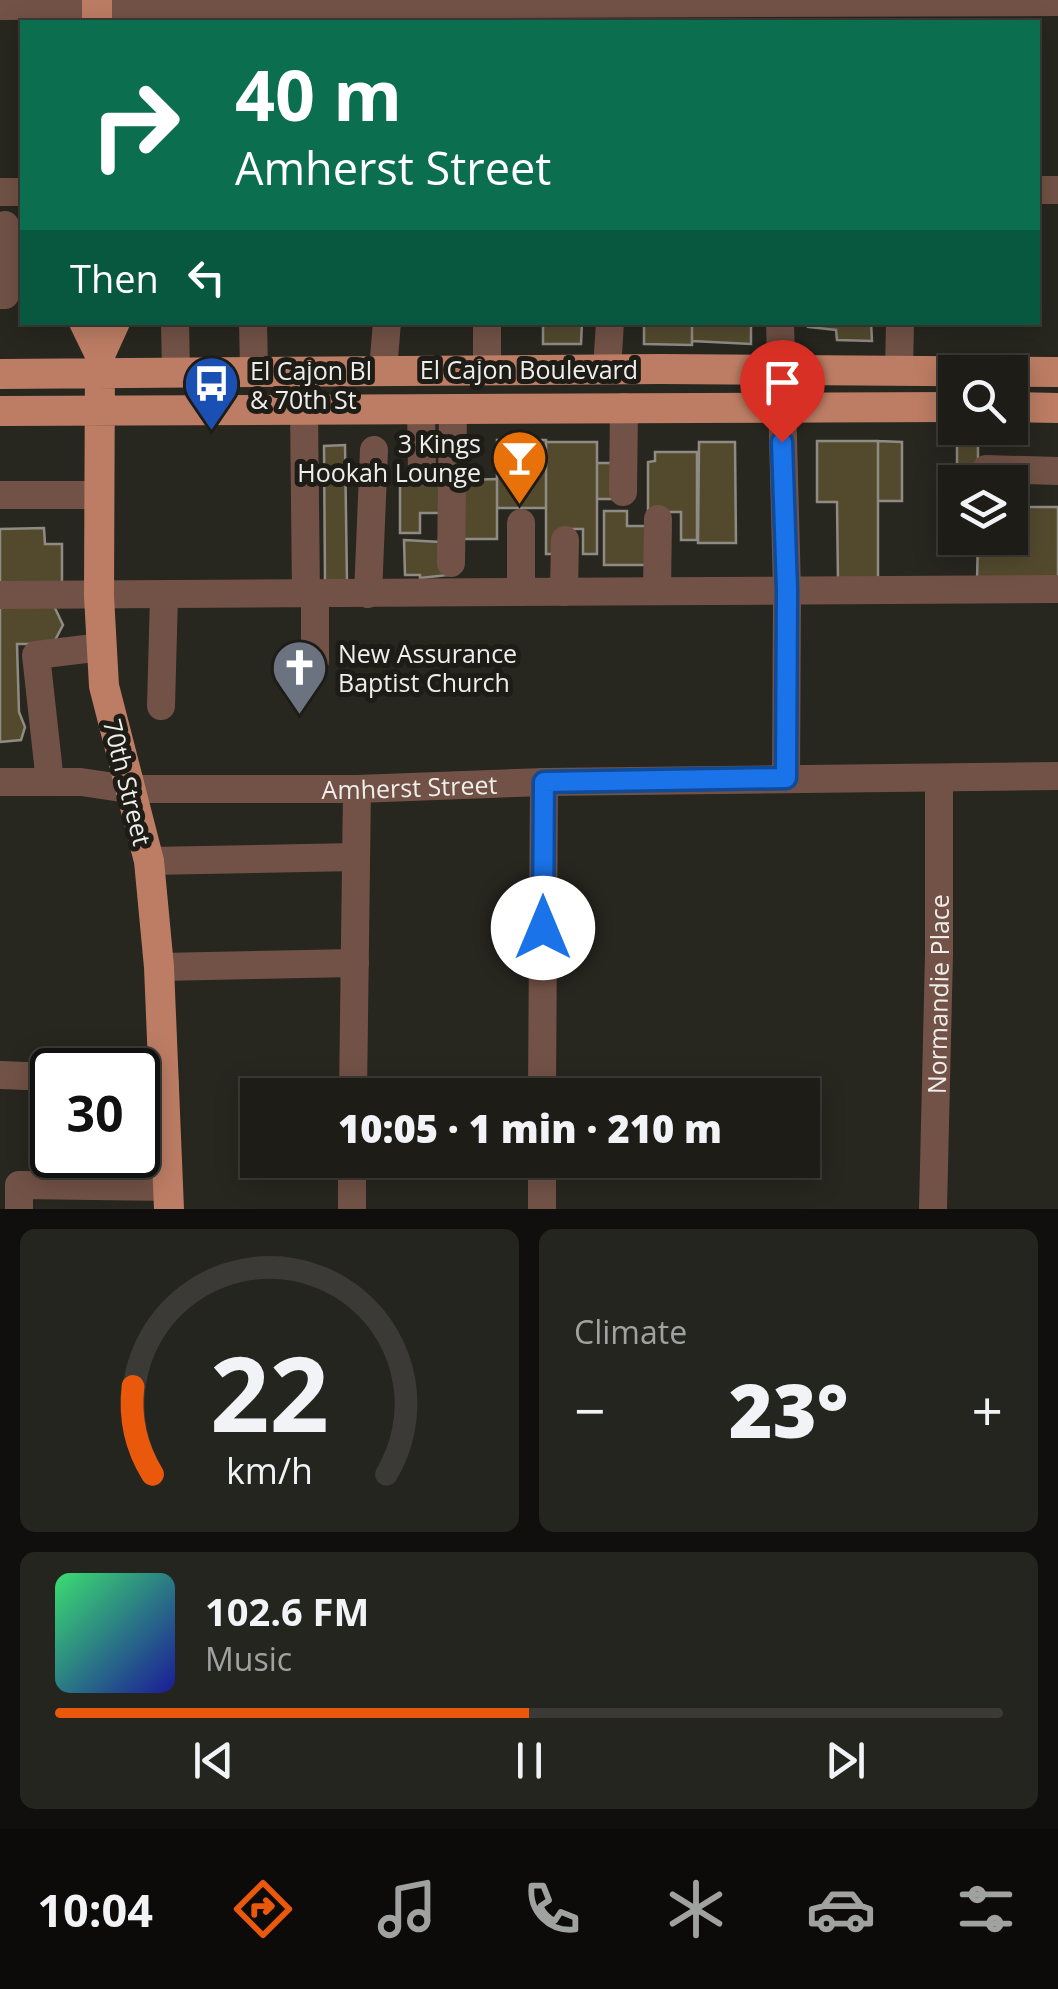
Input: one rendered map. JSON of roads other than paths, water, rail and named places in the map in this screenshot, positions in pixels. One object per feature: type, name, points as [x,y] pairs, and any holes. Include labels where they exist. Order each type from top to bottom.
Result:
[{"type":"main road","name":"70th Street","points":[[85,325],[100,364]]},
{"type":"main road","name":"70th Street","points":[[114,325],[100,364],[99,596],[104,686],[149,862],[158,968],[153,1048]]},
{"type":"main road","name":"El Cajon Boulevard","points":[[0,374],[100,364],[176,372],[1058,372]]},
{"type":"main road","name":"El Cajon Boulevard","points":[[0,412],[938,407]]},
{"type":"main road","points":[[1028,407],[1058,408]]},
{"type":"main road","name":"70th Street","points":[[160,1140],[169,1198]]},
{"type":"street","points":[[0,6],[783,9],[1058,2]]},
{"type":"street","points":[[0,295],[5,295],[5,225]]},
{"type":"street","points":[[176,325],[176,372]]},
{"type":"street","points":[[254,325],[254,370]]},
{"type":"street","points":[[383,370],[387,325]]},
{"type":"street","points":[[487,325],[487,369]]},
{"type":"street","points":[[607,369],[610,325]]},
{"type":"street","points":[[780,325],[787,590],[786,778]]},
{"type":"street","points":[[899,372],[900,325]]},
{"type":"street","points":[[623,492],[624,407]]},
{"type":"street","points":[[422,408],[422,471]]},
{"type":"street","points":[[451,563],[453,408]]},
{"type":"street","points":[[304,410],[315,661]]},
{"type":"street","points":[[368,594],[374,450]]},
{"type":"street","points":[[1028,471],[1058,471]]},
{"type":"street","points":[[0,496],[100,495]]},
{"type":"street","points":[[656,592],[658,520]]},
{"type":"street","points":[[521,523],[521,592]]},
{"type":"street","points":[[564,592],[565,540]]},
{"type":"street","points":[[0,595],[1058,590]]},
{"type":"street","points":[[161,706],[164,595]]},
{"type":"street","points":[[50,782],[36,655],[102,647]]},
{"type":"street","name":"Amherst Street","points":[[0,782],[82,782],[128,789],[357,788],[1058,776]]},
{"type":"street","name":"Normandie Place","points":[[933,1209],[939,778]]},
{"type":"street","points":[[542,1078],[544,782]]},
{"type":"street","points":[[353,1078],[357,788]]},
{"type":"street","points":[[149,862],[356,857]]},
{"type":"street","points":[[158,968],[355,962]]},
{"type":"street","points":[[1,1075],[30,1076]]},
{"type":"street","points":[[352,1178],[352,1209]]},
{"type":"street","points":[[542,1178],[542,1209]]},
{"type":"street","points":[[19,1209],[19,1185],[169,1198]]},
{"type":"place","name":"El Cajon Bl & 70th St","points":[[211,433]]},
{"type":"place","name":"3 Kings Hookah Lounge","points":[[520,506]]},
{"type":"place","name":"New Assurance Baptist Church","points":[[299,716]]}]
